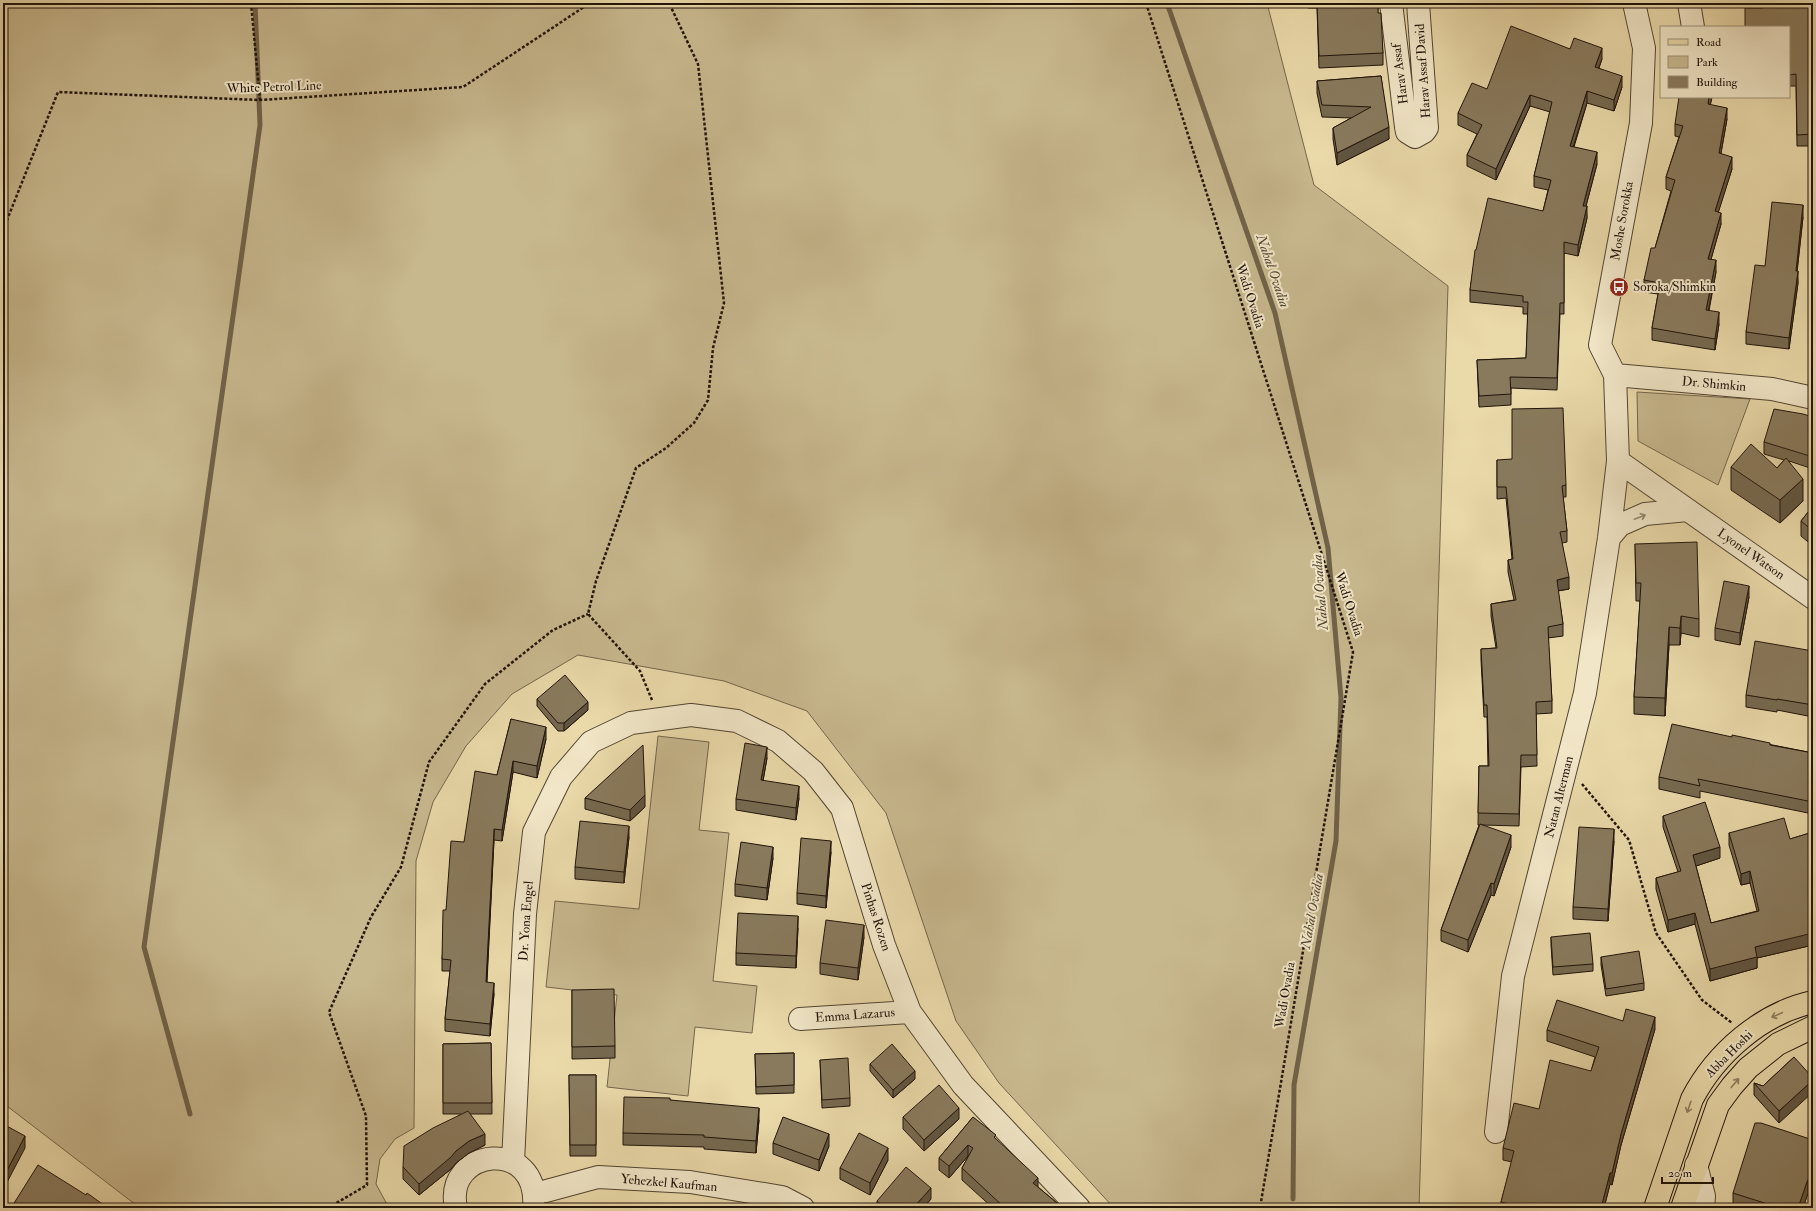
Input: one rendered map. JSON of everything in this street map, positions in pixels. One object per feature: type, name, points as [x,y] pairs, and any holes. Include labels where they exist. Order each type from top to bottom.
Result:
[{"type":"main road","name":"Abba Hoshi","points":[[1655,1208],[1692,1099],[1699,1085],[1715,1065],[1761,1022],[1800,1005],[1813,1002]]},
{"type":"main road","name":"Abba Hoshi","points":[[1682,1208],[1718,1106],[1732,1086],[1748,1068],[1778,1044],[1813,1027]]},
{"type":"street","name":"Harav Assaf","points":[[1391,3],[1406,127],[1411,136],[1419,136]]},
{"type":"street","name":"Harav Assaf David","points":[[1418,3],[1427,128],[1419,136]]},
{"type":"street","name":"Moshe Sorokka","points":[[1618,461],[1615,375],[1600,345],[1641,123],[1653,47],[1634,3]]},
{"type":"street","points":[[1689,3],[1693,26]]},
{"type":"street","name":"Dr. Shimkin","points":[[1615,375],[1772,389],[1813,398]]},
{"type":"street","name":"Lyonel Watson","points":[[1618,461],[1813,598]]},
{"type":"street","name":"Natan Alterman","points":[[1496,1132],[1513,976],[1586,693],[1609,538],[1618,461]]},
{"type":"street","points":[[1609,538],[1620,525],[1645,514],[1688,510]]},
{"type":"street","name":"Pinhas Rozen","points":[[631,723],[691,715],[737,721],[778,742],[812,771],[842,808],[884,945],[910,1012],[963,1086],[1079,1208]]},
{"type":"street","name":"Dr. Yona Engel","points":[[513,1162],[525,914],[534,832],[561,777],[591,742],[631,723]]},
{"type":"street","name":"Emma Lazarus","points":[[800,1019],[910,1012]]},
{"type":"street","points":[[456,1208],[454,1200],[456,1186],[462,1174],[473,1164],[486,1159],[500,1158],[513,1162],[524,1170],[532,1181],[535,1201]]},
{"type":"street","points":[[1696,1166],[1703,1189],[1703,1208]]},
{"type":"street","name":"Yehezkel Kaufman","points":[[535,1201],[598,1177],[690,1182],[803,1208]]},
{"type":"path","points":[[251,3],[260,100]]},
{"type":"path","name":"White Petrol Line","points":[[3,230],[58,92],[260,100],[463,87],[590,3]]},
{"type":"path","points":[[588,614],[596,581],[636,468],[666,448],[694,423],[708,400],[713,348],[724,303],[698,64],[669,3]]},
{"type":"path","name":"Wadi Ovadia","points":[[1146,3],[1353,652],[1260,1208]]},
{"type":"path","points":[[588,614],[640,671],[659,720]]},
{"type":"path","points":[[328,1208],[367,1185],[366,1116],[329,1012],[371,917],[401,867],[429,762],[485,684],[553,630],[588,614]]},
{"type":"path","points":[[1567,767],[1629,840],[1656,933],[1702,1000],[1748,1034]]},
{"type":"green space","points":[[3,3],[1267,3],[1314,185],[1448,286],[1419,1208],[1114,1208],[999,1083],[956,1021],[886,813],[807,711],[724,681],[578,655],[512,694],[466,746],[433,802],[416,861],[414,1128],[395,1139],[380,1159],[376,1184],[389,1208],[140,1208],[3,1103]]},
{"type":"green space","points":[[1637,392],[1750,399],[1718,485],[1638,441]]},
{"type":"green space","points":[[658,736],[709,742],[699,830],[729,833],[713,981],[757,986],[752,1033],[695,1027],[688,1096],[607,1087],[617,995],[546,987],[555,901],[639,909]]},
{"type":"building","points":[[1317,3],[1378,3],[1378,13],[1381,13],[1383,53],[1319,56]]},
{"type":"building","points":[[1763,3],[1813,3],[1813,134],[1797,135],[1796,74],[1790,75],[1790,26],[1745,26],[1745,8],[1763,8]]},
{"type":"building","points":[[1511,26],[1570,49],[1574,38],[1602,48],[1595,67],[1622,76],[1614,100],[1587,91],[1570,146],[1597,152],[1583,206],[1587,206],[1578,245],[1564,242],[1564,303],[1560,303],[1557,378],[1510,377],[1511,394],[1479,396],[1477,360],[1526,358],[1528,302],[1523,302],[1523,296],[1470,290],[1475,250],[1488,198],[1543,211],[1551,180],[1534,176],[1552,102],[1530,95],[1496,169],[1467,155],[1482,125],[1458,113],[1472,83],[1487,89]]},
{"type":"building","points":[[1381,76],[1389,127],[1337,153],[1333,128],[1371,107],[1322,105],[1317,81]]},
{"type":"building","points":[[1679,98],[1709,98],[1708,104],[1727,108],[1719,153],[1732,157],[1715,211],[1721,213],[1708,259],[1716,260],[1706,310],[1719,312],[1715,339],[1652,328],[1660,283],[1644,280],[1651,248],[1655,248],[1675,180],[1666,177],[1683,126],[1675,124]]},
{"type":"building","points":[[1772,202],[1803,205],[1796,271],[1798,271],[1789,338],[1746,332],[1755,265],[1765,266]]},
{"type":"building","points":[[1563,408],[1566,485],[1562,486],[1567,531],[1560,532],[1569,577],[1557,580],[1563,624],[1548,627],[1552,701],[1536,702],[1537,755],[1521,755],[1519,814],[1478,813],[1479,766],[1489,766],[1487,705],[1484,705],[1481,649],[1497,648],[1491,604],[1516,600],[1508,560],[1513,559],[1506,487],[1497,487],[1497,460],[1512,459],[1512,409]]},
{"type":"building","points":[[1774,409],[1813,417],[1813,457],[1764,442]]},
{"type":"building","points":[[1751,444],[1777,468],[1786,458],[1803,479],[1780,500],[1731,467]]},
{"type":"building","points":[[1813,506],[1813,531],[1801,521]]},
{"type":"building","points":[[1697,542],[1699,619],[1681,616],[1680,628],[1669,627],[1665,698],[1634,697],[1641,583],[1636,583],[1635,544]]},
{"type":"building","points":[[1724,581],[1749,586],[1740,633],[1715,628]]},
{"type":"building","points":[[1755,641],[1813,651],[1813,705],[1746,695]]},
{"type":"building","points":[[565,675],[588,702],[564,723],[558,723],[537,699]]},
{"type":"building","points":[[511,719],[546,727],[537,766],[513,761],[502,830],[494,829],[486,982],[494,983],[490,1024],[445,1019],[451,960],[442,959],[443,910],[446,910],[451,841],[464,842],[475,771],[497,775]]},
{"type":"building","points":[[1672,724],[1732,737],[1732,735],[1770,743],[1770,745],[1813,753],[1813,802],[1698,779],[1700,786],[1659,777]]},
{"type":"building","points":[[745,743],[767,747],[761,780],[799,786],[796,808],[736,799]]},
{"type":"building","points":[[643,745],[645,795],[630,810],[585,798]]},
{"type":"building","points":[[1705,802],[1720,847],[1693,855],[1711,923],[1759,911],[1750,871],[1741,874],[1729,833],[1784,818],[1790,839],[1813,832],[1813,933],[1755,947],[1757,957],[1710,969],[1695,913],[1668,920],[1656,878],[1681,871],[1663,816]]},
{"type":"building","points":[[580,821],[629,826],[624,872],[575,867]]},
{"type":"building","points":[[1480,824],[1511,835],[1494,884],[1491,883],[1468,940],[1441,930]]},
{"type":"building","points":[[1579,827],[1614,829],[1608,909],[1573,907]]},
{"type":"building","points":[[801,838],[831,841],[826,896],[797,893]]},
{"type":"building","points":[[741,842],[773,847],[767,888],[735,884]]},
{"type":"building","points":[[738,913],[798,916],[796,956],[736,953]]},
{"type":"building","points":[[826,920],[864,925],[858,968],[820,963]]},
{"type":"building","points":[[1590,933],[1593,964],[1553,967],[1551,937]]},
{"type":"building","points":[[1639,951],[1644,983],[1606,989],[1601,957]]},
{"type":"building","points":[[614,989],[615,1046],[572,1047],[572,990]]},
{"type":"building","points":[[1557,1000],[1623,1021],[1626,1009],[1655,1017],[1601,1208],[1525,1208],[1501,1202],[1514,1151],[1503,1148],[1514,1103],[1539,1109],[1550,1060],[1591,1071],[1599,1047],[1547,1030]]},
{"type":"building","points":[[491,1043],[492,1103],[443,1103],[443,1044]]},
{"type":"building","points":[[892,1044],[915,1071],[893,1090],[870,1064]]},
{"type":"building","points":[[794,1053],[794,1085],[756,1087],[755,1054]]},
{"type":"building","points":[[1794,1057],[1813,1078],[1813,1080],[1779,1111],[1754,1083],[1763,1086]]},
{"type":"building","points":[[848,1058],[850,1098],[822,1100],[820,1060]]},
{"type":"building","points":[[569,1075],[596,1075],[596,1145],[570,1145]]},
{"type":"building","points":[[939,1085],[959,1108],[924,1140],[903,1117]]},
{"type":"building","points":[[624,1097],[670,1098],[670,1100],[759,1108],[756,1141],[704,1137],[704,1135],[623,1133]]},
{"type":"building","points":[[468,1111],[485,1134],[469,1141],[419,1184],[403,1167],[404,1146],[433,1128]]},
{"type":"building","points":[[783,1117],[829,1134],[819,1160],[773,1143]]},
{"type":"building","points":[[973,1117],[996,1135],[994,1137],[1038,1178],[1033,1183],[1063,1208],[1015,1208],[1012,1206],[1010,1208],[1005,1208],[962,1168],[973,1148],[968,1145],[949,1166],[939,1158]]},
{"type":"building","points":[[1755,1123],[1761,1123],[1813,1140],[1813,1180],[1808,1179],[1798,1208],[1780,1208],[1733,1193]]},
{"type":"building","points":[[3,1124],[25,1136],[3,1178]]},
{"type":"building","points":[[859,1133],[888,1148],[870,1183],[840,1168]]},
{"type":"building","points":[[38,1165],[86,1195],[87,1193],[108,1208],[11,1208]]},
{"type":"building","points":[[906,1167],[931,1188],[913,1208],[885,1208],[877,1201]]},
{"type":"building","points":[[544,1203],[596,1208],[542,1208]]},
{"type":"building","points":[[624,1206],[652,1208],[624,1208]]},
{"type":"waterway","points":[[190,1114],[144,947],[260,125],[255,3]]},
{"type":"waterway","name":"Nahal Ovadia","points":[[1167,3],[1275,313],[1328,548],[1341,698],[1336,841],[1294,1085],[1293,1199]]},
{"type":"place","name":"Soroka/Shimkin","points":[[1619,287]]}]
